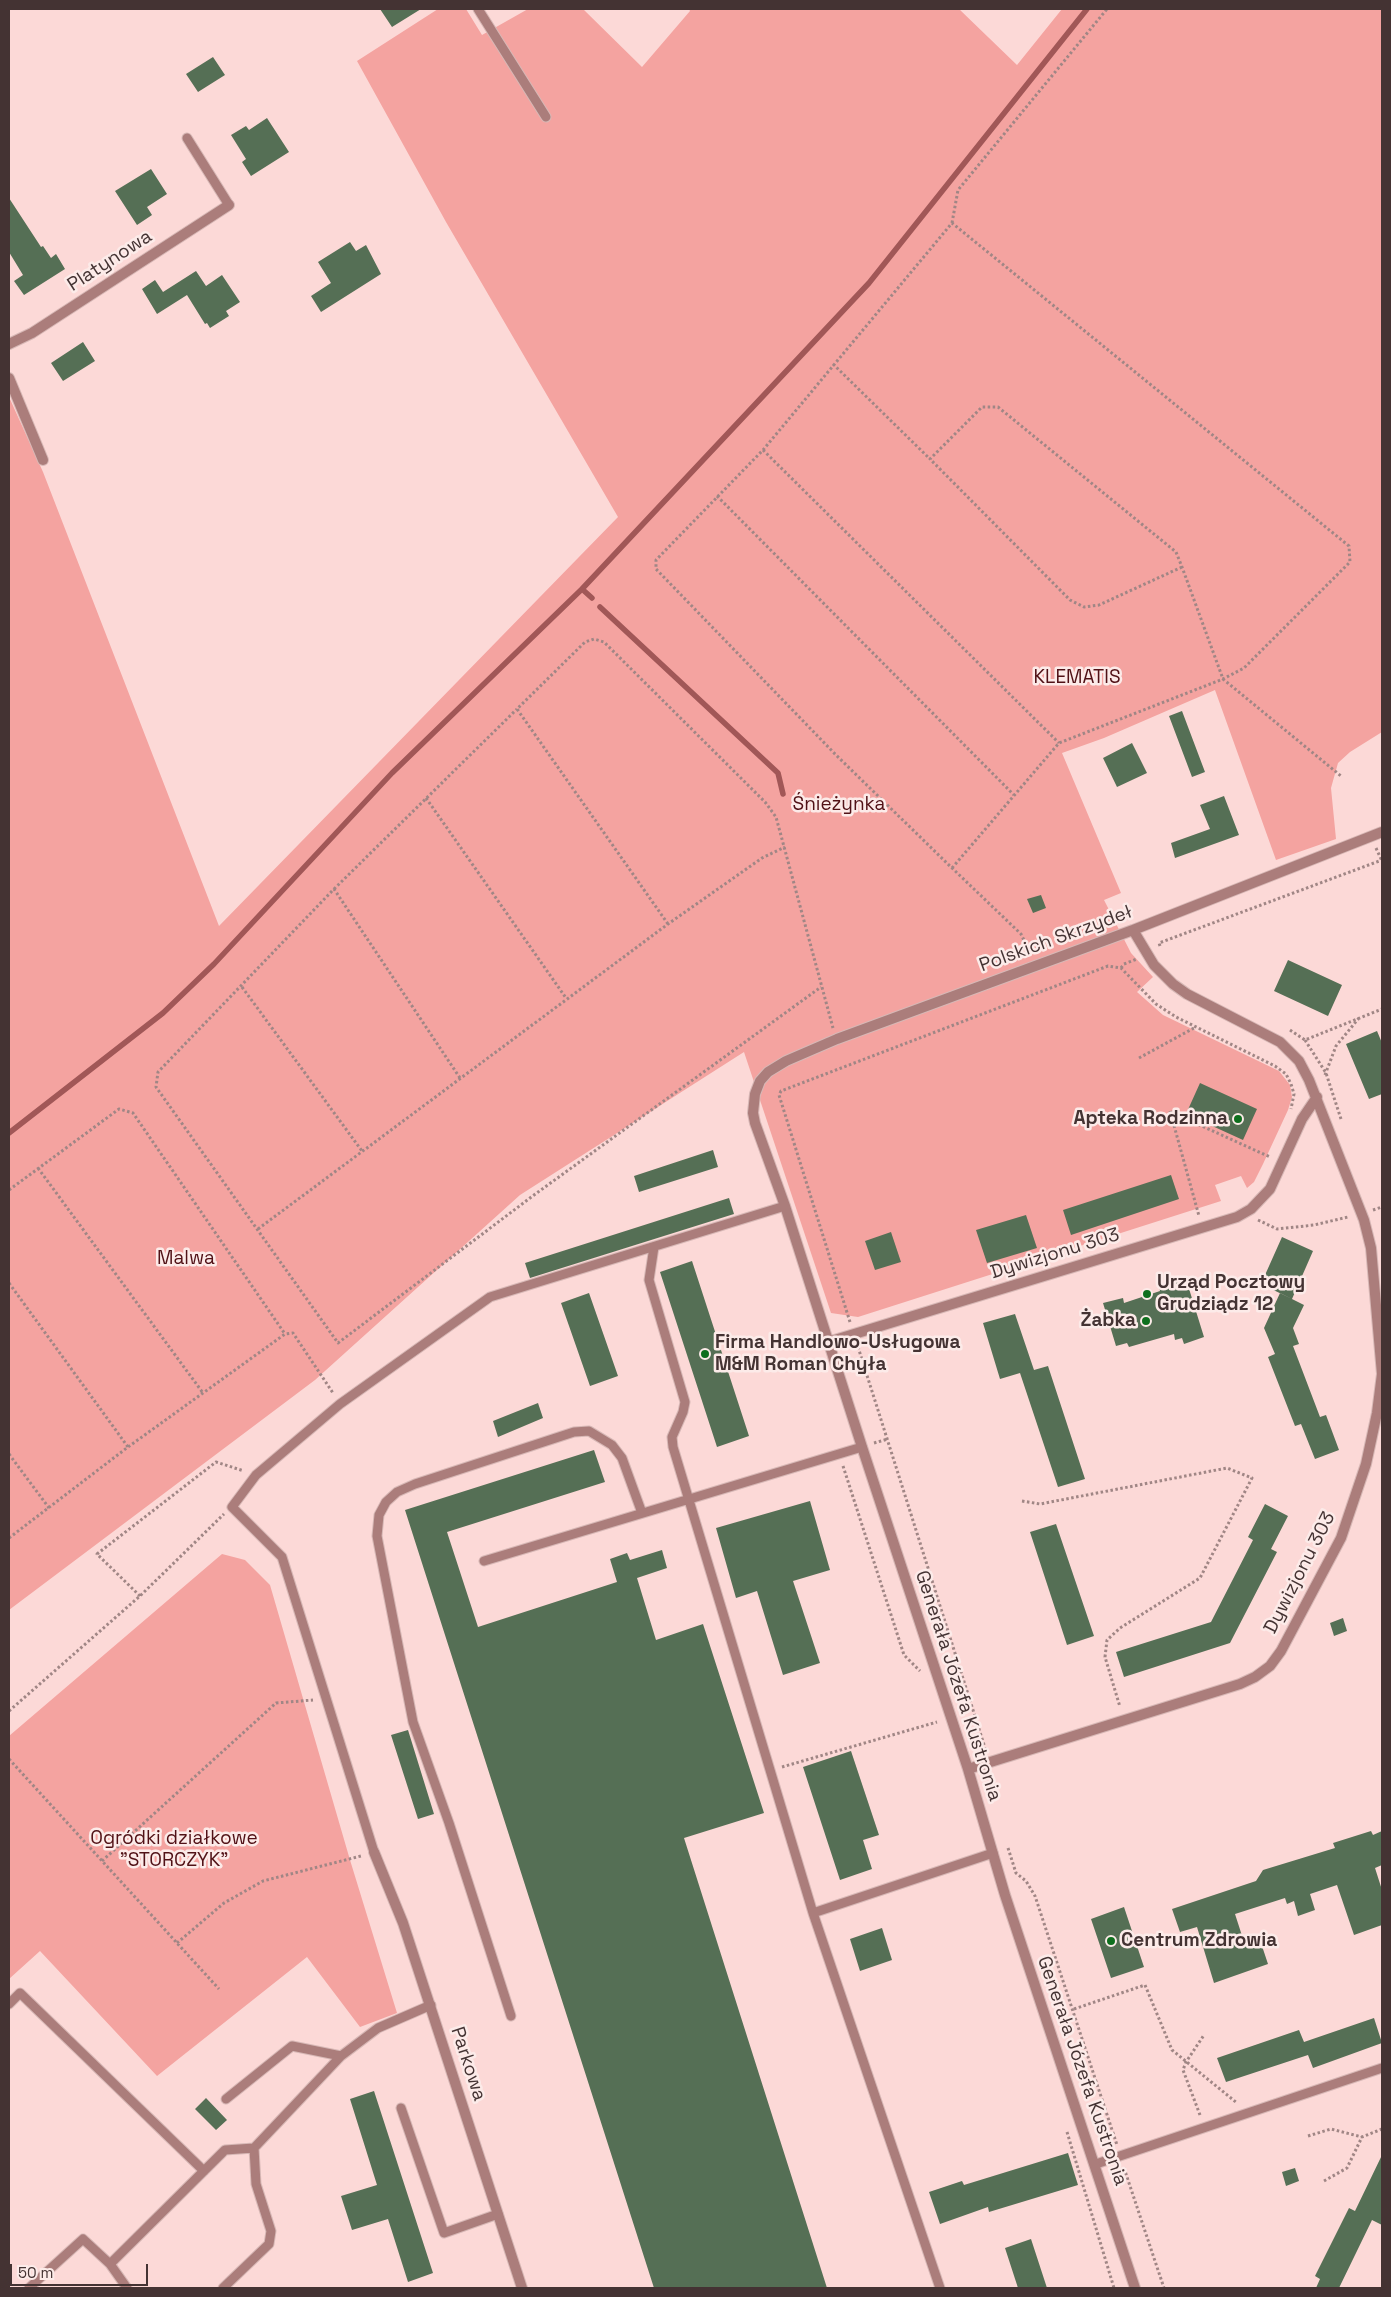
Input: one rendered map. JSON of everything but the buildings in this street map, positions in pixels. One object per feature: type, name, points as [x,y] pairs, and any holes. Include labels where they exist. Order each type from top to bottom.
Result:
[{"type":"street","name":"Platynowa","points":[[9,344],[32,333],[230,205]]},
{"type":"street","points":[[9,378],[43,460]]},
{"type":"street","name":"Polskich Skrzydeł","points":[[755,1094],[760,1081],[768,1072],[786,1061],[837,1039],[1134,930],[1382,832]]},
{"type":"street","name":"Dywizjonu 303","points":[[968,1769],[1240,1684],[1255,1677],[1270,1666],[1281,1651],[1341,1538],[1366,1464],[1377,1413],[1382,1374],[1371,1248],[1361,1213],[1316,1097],[1299,1061],[1275,1038],[1187,994],[1173,984],[1154,965],[1134,930]]},
{"type":"street","name":"Generała Józefa Kustronia","points":[[755,1094],[753,1113],[755,1123],[785,1206],[968,1769],[1053,2041],[1096,2164],[1135,2288]]},
{"type":"street","name":"Dywizjonu 303","points":[[828,1342],[1201,1226],[1237,1217],[1261,1201],[1270,1189],[1302,1119],[1316,1097]]},
{"type":"street","name":"Parkowa","points":[[374,1852],[403,1923],[431,2005],[522,2288]]},
{"type":"lane","points":[[478,9],[546,117]]},
{"type":"lane","points":[[187,138],[230,205]]},
{"type":"lane","points":[[374,1852],[282,1557],[232,1507],[256,1475],[340,1404],[490,1297],[785,1206]]},
{"type":"lane","points":[[654,1247],[649,1280],[685,1402],[683,1412],[672,1437],[688,1499],[813,1913],[940,2288]]},
{"type":"lane","points":[[511,2016],[449,1823],[413,1722],[377,1536],[379,1515],[386,1502],[397,1492],[415,1484],[574,1432],[589,1431],[612,1445],[622,1458],[642,1513]]},
{"type":"lane","points":[[484,1561],[862,1447]]},
{"type":"lane","points":[[813,1913],[993,1853]]},
{"type":"lane","points":[[9,2004],[20,1993],[204,2171]]},
{"type":"lane","points":[[110,2264],[225,2150],[254,2148],[341,2056],[378,2028],[431,2005]]},
{"type":"lane","points":[[226,2099],[292,2046],[341,2056]]},
{"type":"lane","points":[[1096,2164],[1382,2068]]},
{"type":"lane","points":[[402,2108],[444,2233],[498,2214]]},
{"type":"lane","points":[[223,2288],[269,2244],[271,2231],[256,2184],[254,2148]]},
{"type":"lane","points":[[29,2288],[83,2239],[110,2264],[128,2288]]},
{"type":"path","points":[[1036,965],[1021,934],[836,755],[656,569],[656,560],[763,450],[952,223],[958,190],[1107,9]]},
{"type":"path","points":[[952,223],[1349,546],[1350,562],[1244,668],[1223,679],[1059,743],[952,868]]},
{"type":"path","points":[[833,364],[1070,600],[1084,607],[1099,605],[1182,566]]},
{"type":"path","points":[[930,459],[982,407],[998,407],[1176,552],[1223,679],[1341,776]]},
{"type":"path","points":[[763,450],[1059,743]]},
{"type":"path","points":[[717,496],[1014,795]]},
{"type":"path","points":[[821,987],[534,1195],[338,1343],[156,1087],[158,1072],[242,987],[334,889],[585,642],[594,639],[604,642],[765,802],[776,816],[786,847],[821,987],[837,1039]]},
{"type":"path","points":[[518,708],[668,924]]},
{"type":"path","points":[[426,798],[566,998]]},
{"type":"path","points":[[258,1229],[566,998],[668,924],[762,858],[786,847]]},
{"type":"path","points":[[1161,950],[1159,943],[1382,860]]},
{"type":"path","points":[[334,889],[460,1078]]},
{"type":"path","points":[[990,1762],[779,1095],[782,1091],[1108,966],[1121,968],[1156,1004],[1195,1027],[1276,1066],[1286,1074],[1294,1094],[1289,1114]]},
{"type":"path","points":[[242,987],[362,1151]]},
{"type":"path","points":[[1281,1026],[1305,1040],[1382,1009]]},
{"type":"path","points":[[1316,1097],[1336,1046],[1359,1018]]},
{"type":"path","points":[[1138,1058],[1195,1027]]},
{"type":"path","points":[[9,1190],[119,1109],[133,1113],[285,1334]]},
{"type":"path","points":[[1201,1226],[1170,1111],[1270,1157]]},
{"type":"path","points":[[1266,1166],[1273,1150]]},
{"type":"path","points":[[38,1168],[204,1393]]},
{"type":"path","points":[[1257,1219],[1277,1229],[1314,1225],[1382,1207]]},
{"type":"path","points":[[1189,1216],[1208,1210]]},
{"type":"path","points":[[9,1282],[128,1447]]},
{"type":"path","points":[[9,1538],[128,1447],[285,1334],[294,1333],[340,1404]]},
{"type":"path","points":[[839,1454],[904,1655],[920,1670],[922,1678]]},
{"type":"path","points":[[9,1455],[49,1508]]},
{"type":"path","points":[[140,1596],[97,1554],[216,1462],[256,1475]]},
{"type":"path","points":[[1022,1501],[1040,1504],[1227,1468],[1252,1478],[1200,1578],[1120,1628],[1108,1640],[1105,1657],[1125,1720]]},
{"type":"path","points":[[9,1712],[140,1596],[232,1507]]},
{"type":"path","points":[[102,1861],[276,1703],[326,1698]]},
{"type":"path","points":[[934,1713],[940,1731]]},
{"type":"path","points":[[771,1770],[937,1722]]},
{"type":"path","points":[[9,1759],[219,1989]]},
{"type":"path","points":[[1007,1845],[1016,1873],[1026,1881],[1035,1896],[1074,2008],[1164,2288]]},
{"type":"path","points":[[177,1943],[224,1903],[263,1881],[350,1860],[374,1852]]},
{"type":"path","points":[[1074,2008],[1145,1985],[1172,2050],[1226,2092],[1240,2105],[1244,2114]]},
{"type":"path","points":[[1203,2128],[1183,2070],[1186,2062],[1204,2035]]},
{"type":"path","points":[[1308,2136],[1331,2129],[1362,2137],[1382,2130]]},
{"type":"path","points":[[1324,2181],[1347,2168],[1362,2137]]},
{"type":"green space","points":[[438,9],[466,9],[482,35],[528,9],[583,9],[642,67],[690,11],[689,9],[959,9],[1017,65],[1062,9],[1382,9],[1382,732],[1350,752],[1338,763],[1331,788],[1336,839],[1276,860],[1215,690],[1104,738],[1062,753],[1121,893],[1104,900],[1131,953],[1153,977],[1137,992],[1163,1015],[1279,1071],[1290,1085],[1292,1097],[1263,1164],[1254,1182],[1247,1188],[1241,1176],[1215,1185],[1221,1201],[858,1317],[831,1313],[744,1052],[520,1195],[315,1380],[9,1610],[9,397],[43,472],[219,926],[618,517],[446,222],[357,61]]},
{"type":"green space","name":"Ogródki działkowe \"STORCZYK\"","points":[[222,1554],[245,1560],[270,1585],[350,1860],[397,2013],[360,2027],[307,1957],[157,2076],[40,1951],[9,1979],[9,1736]]},
{"type":"waterway","points":[[9,1133],[163,1013],[214,964],[392,773],[582,589],[869,283],[1087,9]]},
{"type":"waterway","points":[[582,589],[592,598]]},
{"type":"waterway","points":[[600,607],[778,773],[783,794]]},
{"type":"place","name":"Apteka Rodzinna","points":[[1238,1119]]},
{"type":"place","name":"Urząd Pocztowy Grudziądz 12","points":[[1147,1294]]},
{"type":"place","name":"Żabka","points":[[1146,1321]]},
{"type":"place","name":"Firma Handlowo-Usługowa M&M Roman Chyła","points":[[705,1354]]},
{"type":"place","name":"Centrum Zdrowia","points":[[1111,1941]]},
{"type":"park label","name":"KLEMATIS","points":[[1077,678]]},
{"type":"park label","name":"Śnieżynka","points":[[839,805]]},
{"type":"park label","name":"Malwa","points":[[186,1259]]}]
